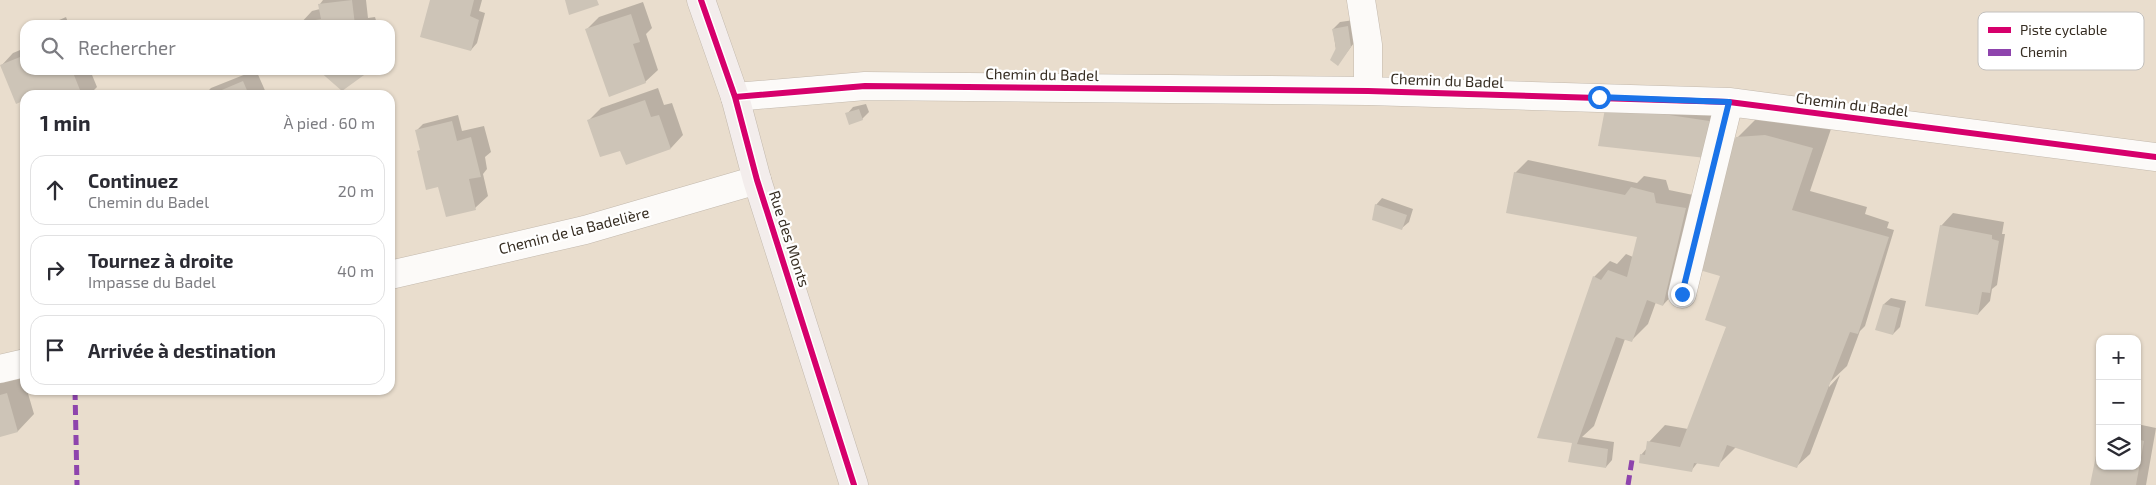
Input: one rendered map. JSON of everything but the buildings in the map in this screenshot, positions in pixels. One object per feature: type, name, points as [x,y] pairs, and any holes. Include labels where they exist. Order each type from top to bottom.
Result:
[{"type":"street","name":"Rue des Monts","points":[[702,0],[735,97],[757,180],[854,485]]},
{"type":"street","points":[[1361,0],[1368,45],[1368,91]]},
{"type":"street","name":"Chemin du Badel","points":[[735,97],[865,86],[1368,91],[1729,102],[2156,157]]},
{"type":"street","points":[[1682,294],[1729,102]]},
{"type":"street","name":"Chemin de la Badelière","points":[[395,274],[585,230],[757,180]]},
{"type":"street","points":[[0,369],[20,364]]},
{"type":"marked path","points":[[75,395],[77,485]]},
{"type":"marked path","points":[[1628,485],[1632,460]]},
{"type":"cycle path","points":[[701,0],[735,97],[757,180],[854,485]]},
{"type":"cycle path","points":[[735,97],[865,86],[1368,91],[1729,102],[2156,157]]},
{"type":"route","points":[[1599,97],[1729,102],[1682,294]]}]
